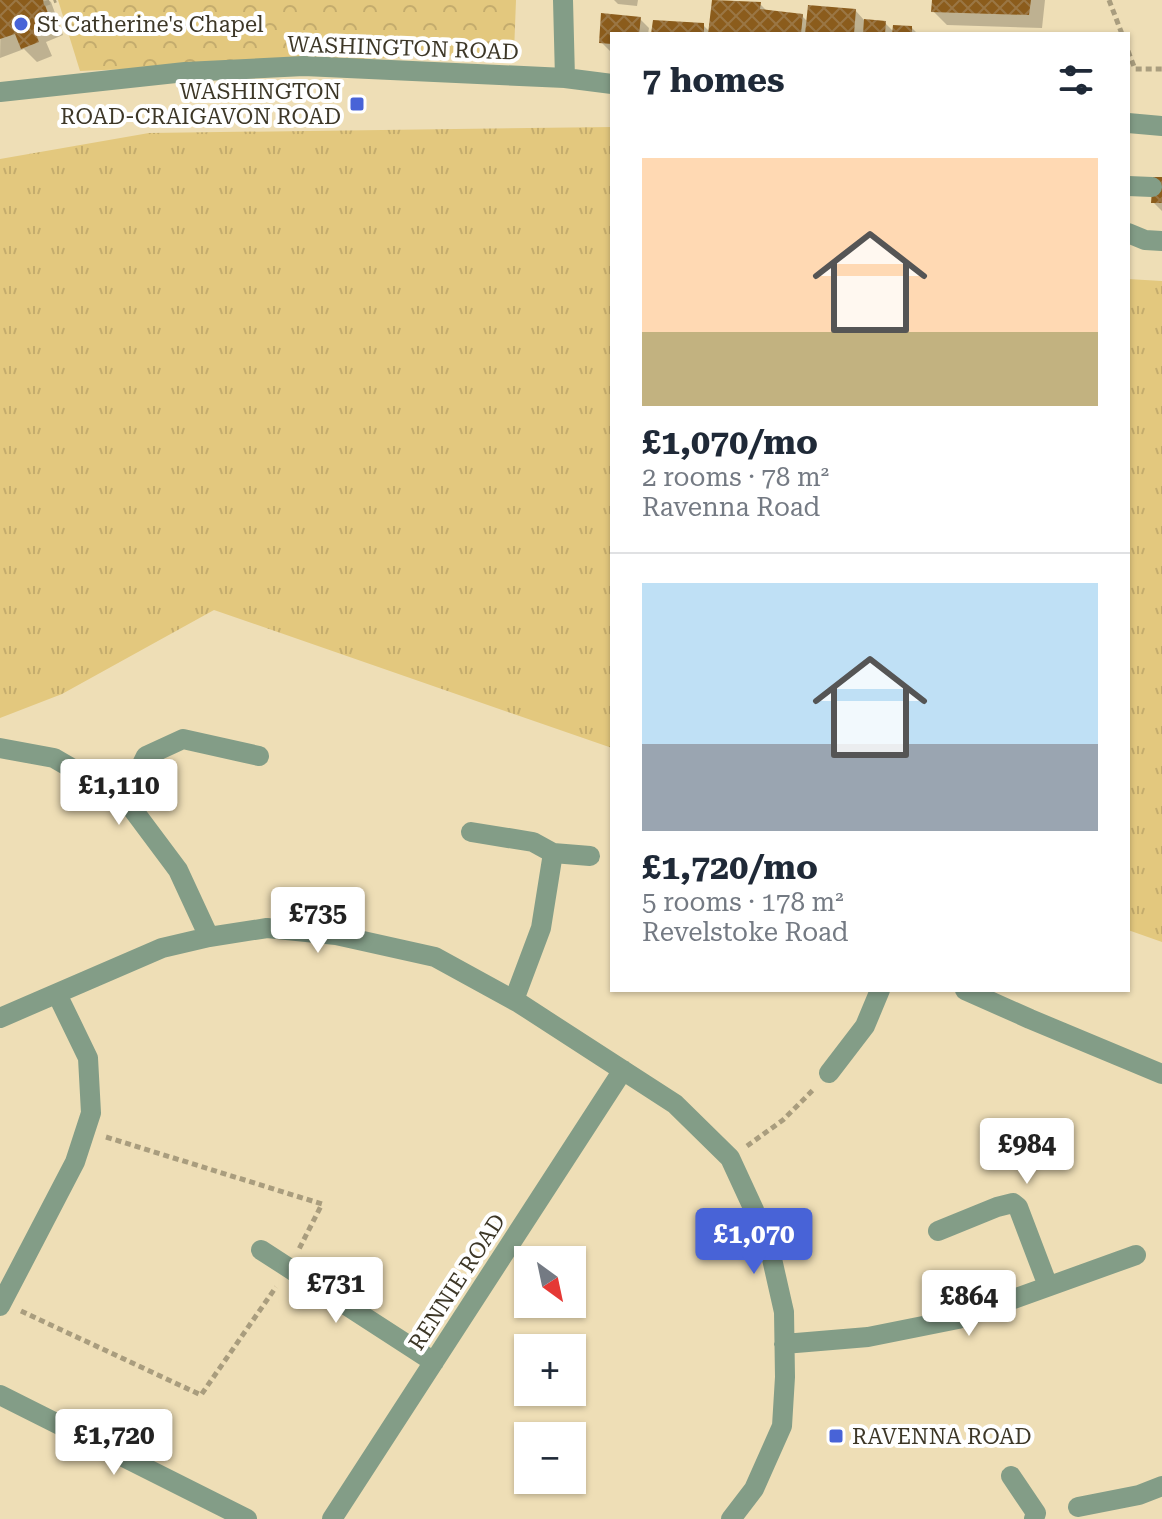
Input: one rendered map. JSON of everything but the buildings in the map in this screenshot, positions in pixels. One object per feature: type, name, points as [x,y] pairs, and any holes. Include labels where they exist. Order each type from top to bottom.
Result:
[{"type":"street","points":[[563,0],[565,78]]},
{"type":"street","name":"WASHINGTON ROAD","points":[[0,92],[185,72],[304,66],[565,78],[610,84]]},
{"type":"street","points":[[1130,123],[1162,126]]},
{"type":"street","points":[[1130,186],[1152,187]]},
{"type":"street","points":[[1130,234],[1145,240],[1162,241]]},
{"type":"street","points":[[125,799],[146,756],[183,739],[259,756]]},
{"type":"street","points":[[0,748],[54,758],[125,799],[178,870],[209,937]]},
{"type":"street","points":[[471,832],[533,842],[553,853],[590,856]]},
{"type":"street","points":[[514,1000],[541,928],[553,853]]},
{"type":"street","points":[[0,1018],[162,948],[267,928],[336,935],[435,957],[514,1000],[675,1104],[730,1158],[772,1259],[784,1312],[782,1426],[754,1489],[731,1519]]},
{"type":"street","points":[[829,1073],[865,1026],[879,992]]},
{"type":"street","points":[[969,992],[1162,1074]]},
{"type":"street","points":[[1,1304],[75,1162],[91,1113],[88,1058],[57,994]]},
{"type":"street","name":"RENNIE ROAD","points":[[332,1519],[623,1070]]},
{"type":"street","points":[[938,1231],[1013,1203],[1018,1207],[1048,1286]]},
{"type":"street","points":[[261,1250],[434,1362]]},
{"type":"street","points":[[784,1344],[868,1337],[958,1319],[1136,1255]]},
{"type":"street","points":[[0,1395],[247,1519]]},
{"type":"street","points":[[1011,1476],[1036,1513],[1034,1519]]},
{"type":"street","points":[[1078,1507],[1139,1495],[1162,1486]]},
{"type":"path","points":[[44,4],[56,0]]},
{"type":"path","points":[[1109,0],[1121,32]]},
{"type":"path","points":[[1130,56],[1135,69],[1162,69]]},
{"type":"path","points":[[730,1158],[783,1120],[829,1073]]},
{"type":"path","points":[[1,1304],[201,1395],[289,1268],[322,1204],[86,1130]]},
{"type":"green space","points":[[58,0],[516,0],[514,53],[80,71]]},
{"type":"green space","points":[[610,127],[610,747],[214,610],[62,694],[0,718],[0,159],[149,133]]},
{"type":"green space","points":[[1130,279],[1162,281],[1162,942],[1130,931]]},
{"type":"place","name":"St Catherine's Chapel","points":[[21,24]]},
{"type":"place","name":"WASHINGTON ROAD-CRAIGAVON ROAD","points":[[357,104]]},
{"type":"place","name":"RAVENNA ROAD","points":[[836,1436]]}]
